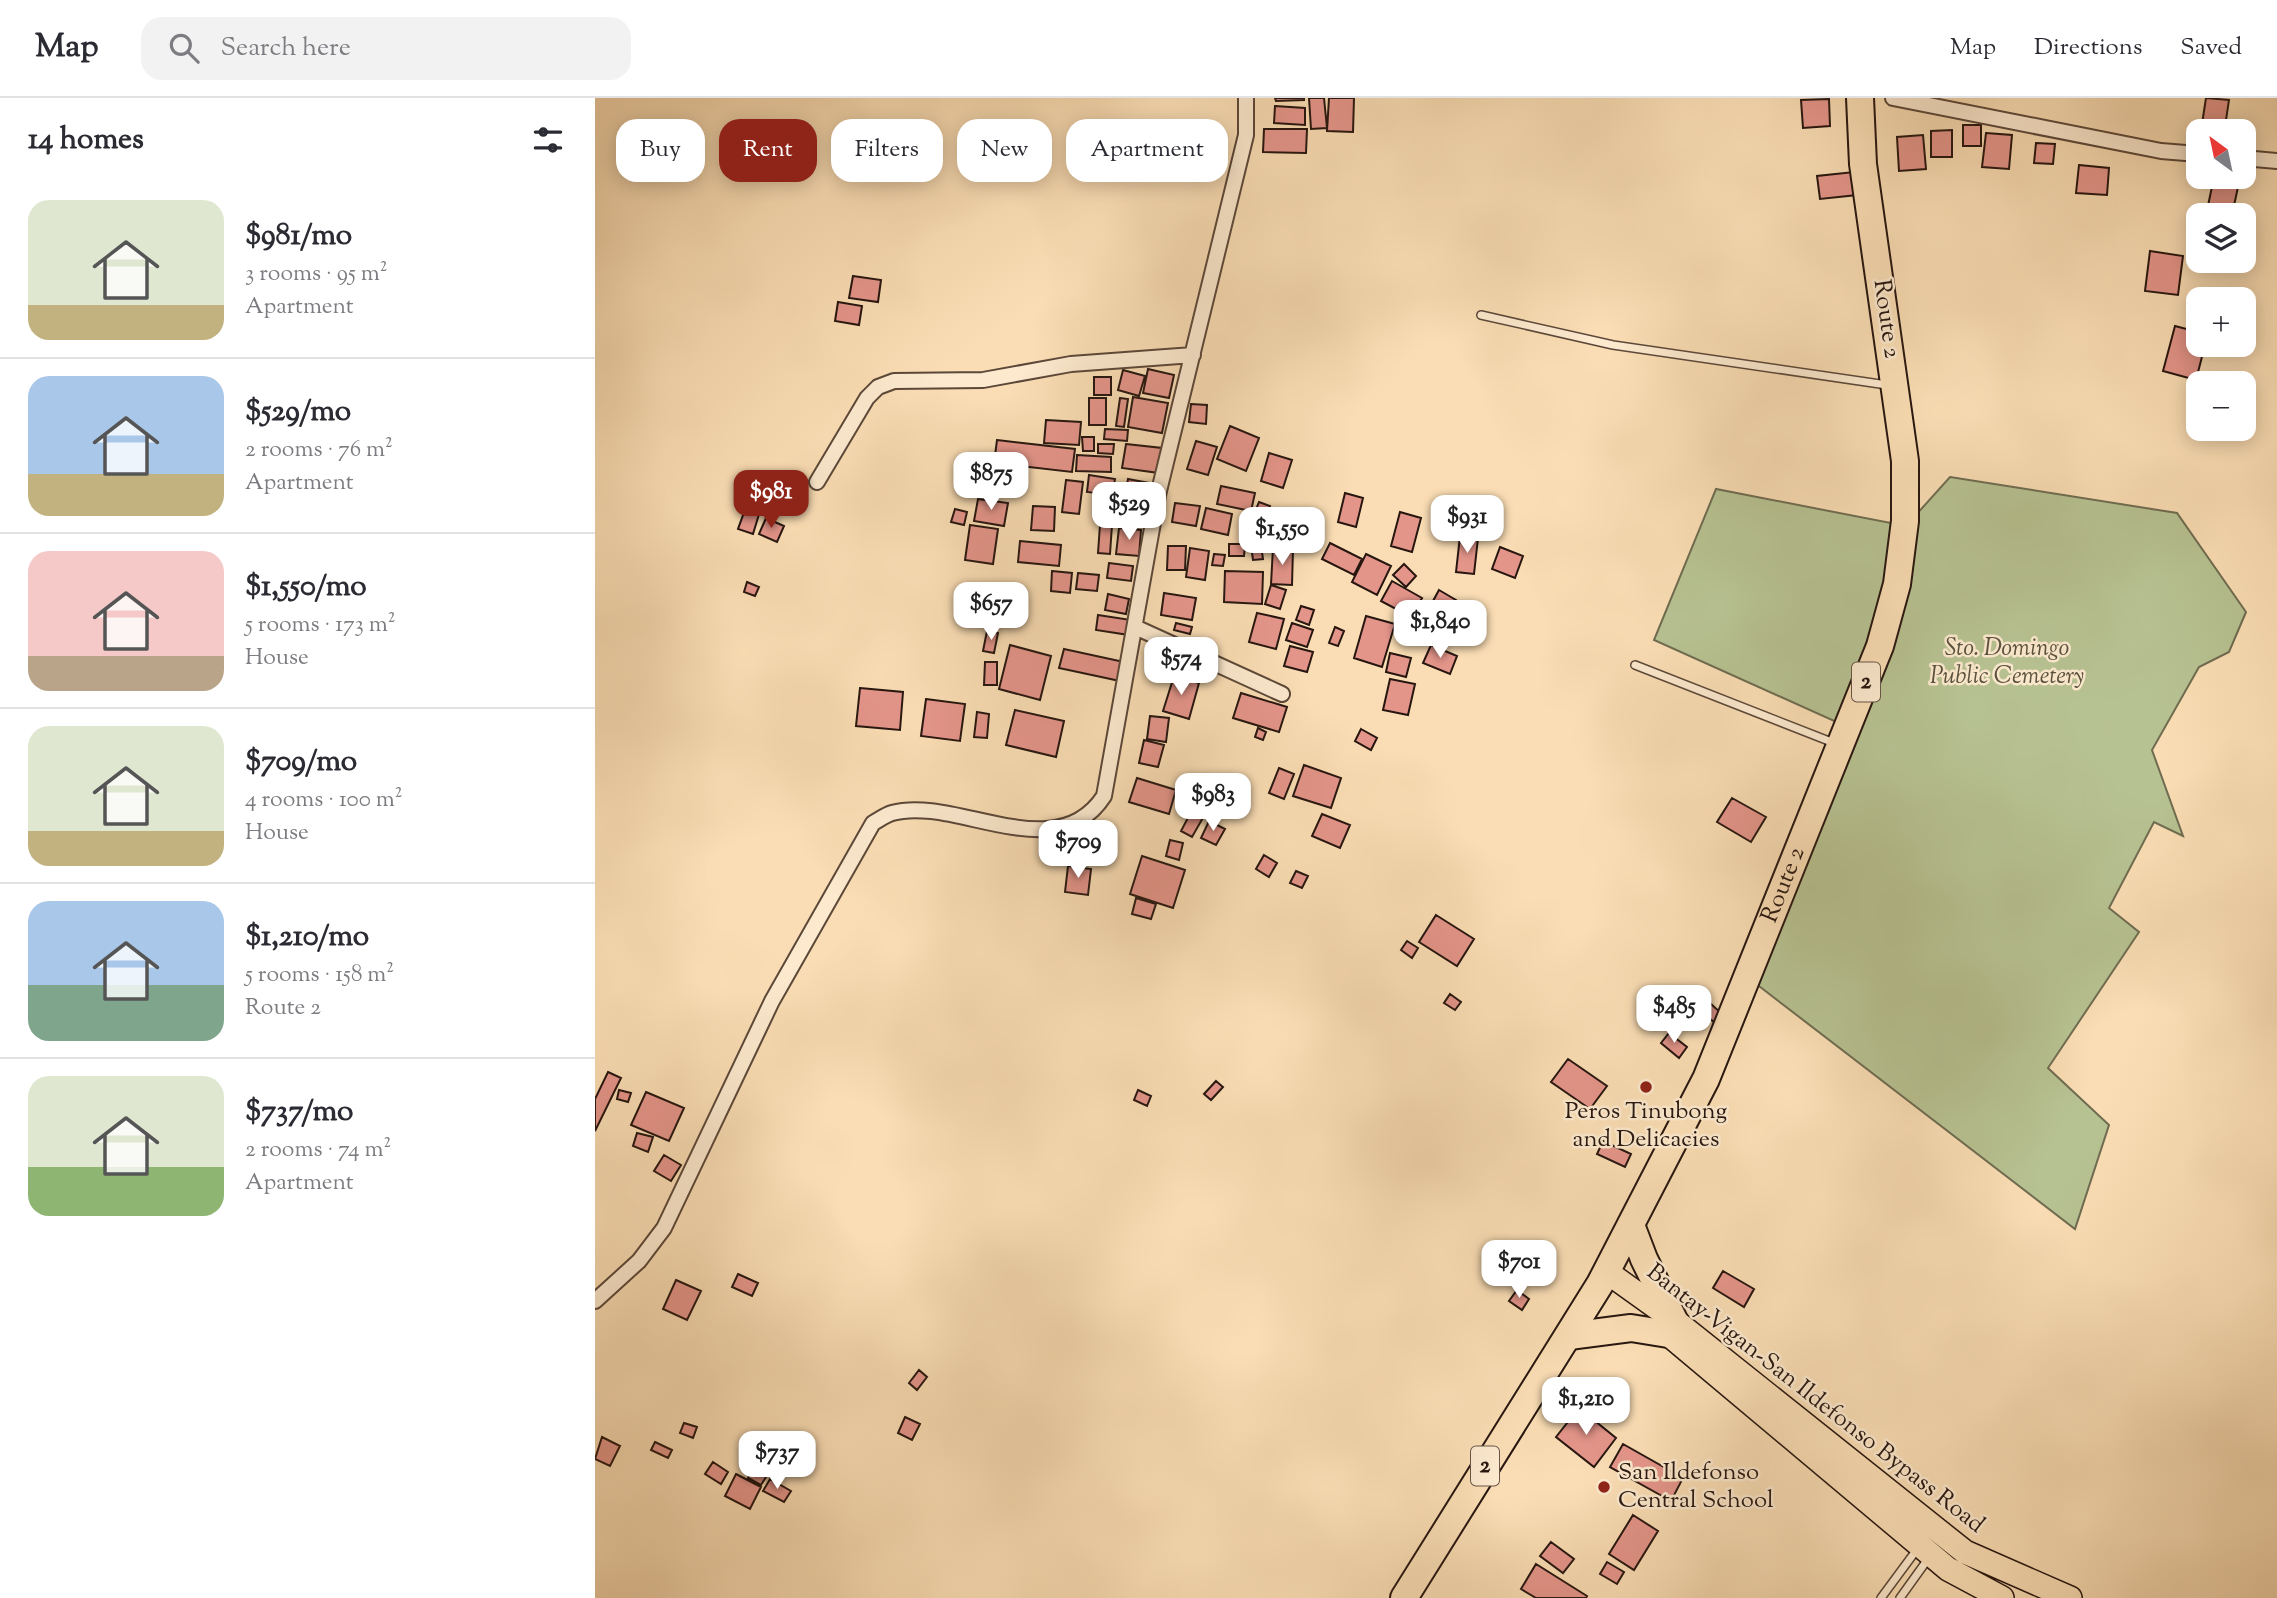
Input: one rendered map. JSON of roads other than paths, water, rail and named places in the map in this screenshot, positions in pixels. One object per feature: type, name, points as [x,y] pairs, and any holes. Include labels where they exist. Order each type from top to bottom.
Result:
[{"type":"highway","name":"Route 2","points":[[1404,1598],[1604,1278],[1706,1079],[1880,646],[1897,584],[1905,521],[1905,461],[1863,164],[1860,98]]},
{"type":"highway","points":[[1569,1336],[1631,1328],[1671,1327],[1631,1225]]},
{"type":"main road","name":"Bantay-Vigan-San Ildefonso Bypass Road","points":[[1604,1278],[1965,1552],[2070,1598]]},
{"type":"main road","name":"Bantay-Vigan-San Ildefonso Bypass Road","points":[[1671,1327],[1948,1569],[2002,1598]]},
{"type":"street","points":[[595,1301],[639,1261],[664,1228],[772,1001],[873,824],[890,813],[911,810],[1050,830],[1093,812],[1104,796],[1159,495],[1245,135],[1246,98]]},
{"type":"street","points":[[1893,98],[2147,149],[2186,154]]},
{"type":"street","points":[[2256,159],[2277,161]]},
{"type":"street","points":[[817,482],[867,398],[878,387],[894,380],[983,380],[1071,365],[1192,355]]},
{"type":"street","points":[[1135,627],[1282,694]]},
{"type":"lane","points":[[1481,315],[1613,345],[1895,386]]},
{"type":"lane","points":[[1636,665],[1841,746]]},
{"type":"lane","points":[[1881,1598],[1940,1532]]},
{"type":"lane","points":[[1900,1598],[1926,1550],[1940,1532]]},
{"type":"place","name":"Peros Tinubong and Delicacies","points":[[1646,1087]]},
{"type":"place","name":"San Ildefonso Central School","points":[[1604,1487]]},
{"type":"park label","name":"Sto. Domingo Public Cemetery","points":[[2007,663]]}]
